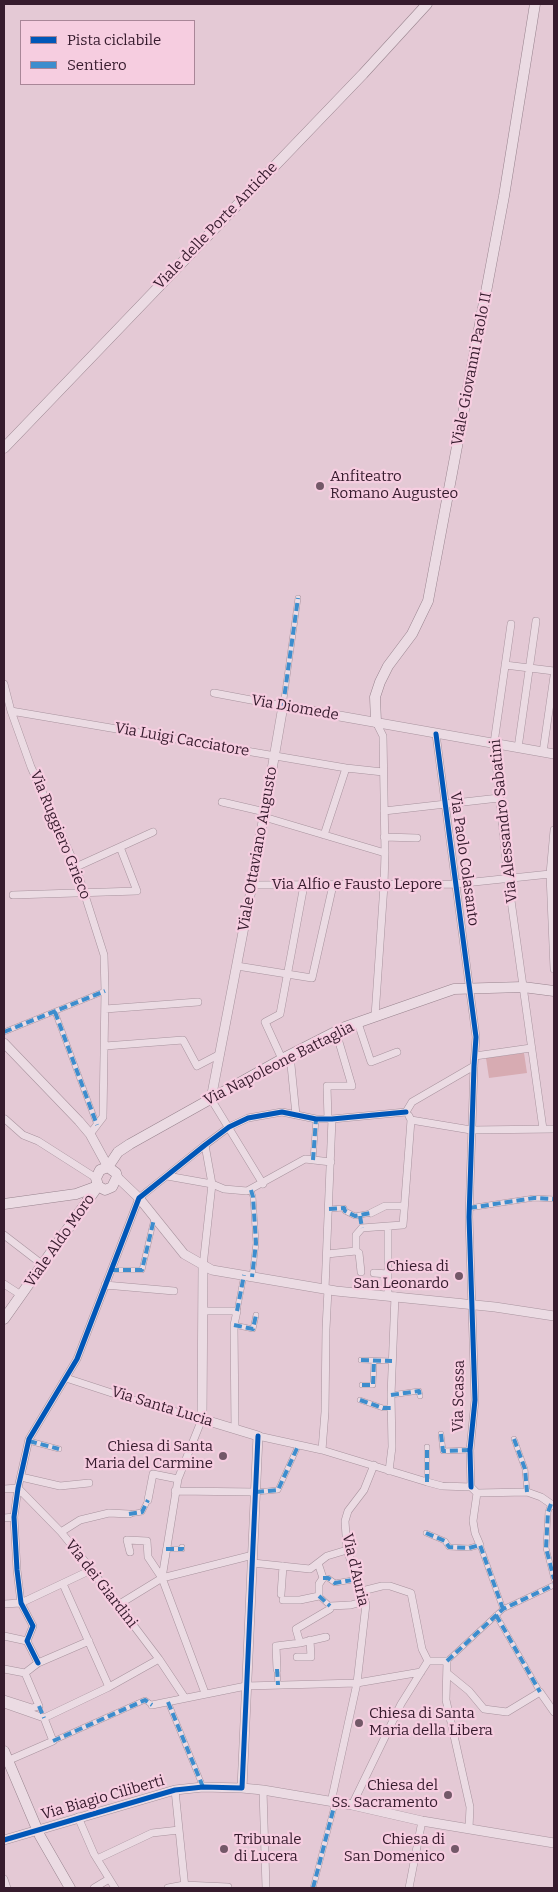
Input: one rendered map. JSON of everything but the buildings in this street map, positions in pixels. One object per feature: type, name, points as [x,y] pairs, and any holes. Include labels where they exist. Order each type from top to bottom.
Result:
[{"type":"main road","name":"Viale delle Porte Antiche","points":[[4,448],[363,74],[427,4]]},
{"type":"main road","name":"Viale Giovanni Paolo II","points":[[376,722],[375,697],[380,682],[388,666],[412,634],[428,601],[504,196],[536,4]]},
{"type":"main road","name":"Via Napoleone Battaglia","points":[[102,1178],[118,1152],[286,1057],[336,1031],[454,989],[469,987],[523,987],[554,991]]},
{"type":"main road","points":[[4,1204],[76,1194],[102,1178],[116,1173],[117,1177],[112,1187],[102,1178]]},
{"type":"main road","name":"Viale Aldo Moro","points":[[4,1319],[102,1178]]},
{"type":"main road","points":[[5,1756],[50,1856],[70,1888]]},
{"type":"street","name":"Viale Ottaviano Augusto","points":[[212,1099],[276,756],[298,598]]},
{"type":"street","points":[[518,748],[536,621]]},
{"type":"street","name":"Via Alessandro Sabatini","points":[[511,624],[494,744],[508,879],[543,1129]]},
{"type":"street","points":[[505,665],[554,671]]},
{"type":"street","points":[[543,752],[554,676]]},
{"type":"street","name":"Via Ruggiero Grieco","points":[[4,684],[10,711],[31,767],[76,868],[104,955],[105,1046],[103,1117],[90,1134]]},
{"type":"street","name":"Via Diomede","points":[[214,693],[554,754]]},
{"type":"street","name":"Via Luigi Cacciatore","points":[[10,711],[346,768],[383,772]]},
{"type":"street","points":[[375,1016],[385,854],[383,736],[376,722]]},
{"type":"street","name":"Via Paolo Colasanto","points":[[436,734],[454,884],[476,1038],[471,1130]]},
{"type":"street","points":[[324,835],[346,768]]},
{"type":"street","points":[[384,811],[499,798]]},
{"type":"street","points":[[222,802],[385,854]]},
{"type":"street","points":[[76,868],[153,832]]},
{"type":"street","points":[[554,832],[550,874],[554,969]]},
{"type":"street","points":[[384,836],[417,838]]},
{"type":"street","points":[[14,895],[137,891],[120,847]]},
{"type":"street","name":"Via Alfio e Fausto Lepore","points":[[252,885],[454,884],[550,874]]},
{"type":"street","points":[[296,1115],[286,1057],[265,1022],[280,1014],[304,885]]},
{"type":"street","points":[[237,966],[312,978],[333,885]]},
{"type":"street","points":[[4,1032],[105,991]]},
{"type":"street","points":[[105,1009],[198,1002]]},
{"type":"street","points":[[55,1012],[97,1125]]},
{"type":"street","points":[[358,1023],[372,1062],[397,1052]]},
{"type":"street","points":[[105,1046],[183,1040],[197,1066],[220,1054]]},
{"type":"street","points":[[322,1450],[326,1412],[326,1254],[331,1162],[327,1086],[352,1086],[339,1042]]},
{"type":"street","points":[[4,1043],[90,1134],[98,1148],[102,1178]]},
{"type":"street","points":[[475,1056],[531,1048]]},
{"type":"street","points":[[406,1112],[412,1102],[474,1066]]},
{"type":"street","points":[[212,1099],[263,1184]]},
{"type":"street","points":[[27,1642],[33,1626],[21,1603],[14,1517],[28,1441],[77,1359],[139,1198],[207,1143],[248,1118],[282,1112],[316,1119],[330,1119],[406,1112]]},
{"type":"street","points":[[361,1272],[359,1253],[356,1251],[356,1235],[362,1228],[403,1225],[411,1120],[406,1112]]},
{"type":"street","points":[[5,1119],[23,1135],[38,1141],[102,1178],[128,1188]]},
{"type":"street","points":[[313,1160],[316,1119]]},
{"type":"street","points":[[411,1120],[471,1130],[554,1129]]},
{"type":"street","name":"Via Scassa","points":[[471,1130],[469,1208],[475,1400],[470,1450],[471,1487]]},
{"type":"street","points":[[162,1578],[178,1479],[202,1419],[203,1266],[212,1184],[207,1143]]},
{"type":"street","points":[[98,1148],[118,1152]]},
{"type":"street","points":[[167,1176],[212,1184],[224,1189],[247,1192],[305,1159],[331,1162]]},
{"type":"street","points":[[117,1177],[139,1198],[154,1220],[184,1254],[212,1270],[326,1289],[554,1316]]},
{"type":"street","points":[[235,1429],[234,1325],[256,1243],[251,1190]]},
{"type":"street","points":[[469,1208],[534,1198],[554,1200]]},
{"type":"street","points":[[328,1209],[344,1208],[345,1211],[360,1216],[385,1206],[404,1206]]},
{"type":"street","points":[[360,1216],[362,1228]]},
{"type":"street","points":[[111,1270],[142,1270],[154,1220]]},
{"type":"street","points":[[388,1226],[392,1361],[392,1447],[389,1471]]},
{"type":"street","points":[[4,1235],[43,1265]]},
{"type":"street","points":[[326,1254],[356,1251]]},
{"type":"street","points":[[374,1273],[388,1274]]},
{"type":"street","points":[[4,1284],[21,1296]]},
{"type":"street","points":[[105,1286],[174,1291]]},
{"type":"street","points":[[203,1311],[237,1311]]},
{"type":"street","points":[[234,1325],[252,1329],[256,1315]]},
{"type":"street","points":[[361,1360],[392,1361]]},
{"type":"street","points":[[362,1385],[374,1385],[374,1361]]},
{"type":"street","name":"Via Santa Lucia","points":[[66,1378],[258,1436]]},
{"type":"street","points":[[391,1395],[419,1391],[420,1396]]},
{"type":"street","points":[[360,1400],[383,1408],[391,1408]]},
{"type":"street","name":"Via Scassa","points":[[441,1434],[443,1451],[470,1450]]},
{"type":"street","points":[[242,1788],[258,1436],[322,1450],[442,1486],[471,1487],[477,1493],[527,1492],[553,1503],[548,1512],[546,1548],[554,1579]]},
{"type":"street","points":[[514,1439],[525,1469],[527,1492]]},
{"type":"street","points":[[28,1441],[59,1449]]},
{"type":"street","points":[[175,1491],[256,1492],[278,1490],[298,1446]]},
{"type":"street","points":[[426,1482],[427,1447]]},
{"type":"street","name":"Via d'Auria","points":[[333,1802],[357,1682],[365,1601],[347,1550],[345,1521],[348,1511],[364,1490],[374,1465]]},
{"type":"street","points":[[61,1532],[80,1520],[109,1513],[129,1514],[142,1512],[148,1500],[153,1474],[178,1479]]},
{"type":"street","points":[[21,1477],[60,1486],[89,1483]]},
{"type":"street","points":[[4,1489],[18,1488]]},
{"type":"street","name":"Via dei Giardini","points":[[18,1488],[61,1532],[159,1659],[185,1698]]},
{"type":"street","points":[[477,1493],[473,1521],[475,1533],[503,1609]]},
{"type":"street","points":[[4,1518],[14,1517]]},
{"type":"street","points":[[426,1533],[444,1541],[449,1547],[469,1548],[480,1545]]},
{"type":"street","points":[[130,1552],[127,1540],[147,1541],[148,1557],[162,1578],[205,1693]]},
{"type":"street","points":[[166,1549],[182,1549],[182,1546]]},
{"type":"street","points":[[118,1605],[162,1578],[253,1559],[284,1566],[310,1569],[327,1556],[347,1550]]},
{"type":"street","points":[[318,1563],[323,1578]]},
{"type":"street","points":[[284,1566],[282,1597],[300,1600],[319,1596]]},
{"type":"street","points":[[4,1604],[21,1603],[91,1570]]},
{"type":"street","points":[[323,1578],[328,1578],[335,1583],[358,1579]]},
{"type":"street","points":[[323,1578],[319,1584],[319,1596],[330,1606],[351,1605],[365,1601]]},
{"type":"street","points":[[63,1584],[110,1686]]},
{"type":"street","points":[[428,1661],[447,1661],[503,1609],[554,1585]]},
{"type":"street","points":[[362,1591],[390,1586],[411,1593],[422,1649],[428,1661]]},
{"type":"street","points":[[300,1643],[296,1629],[330,1610],[330,1606]]},
{"type":"street","points":[[496,1615],[540,1692],[554,1712]]},
{"type":"street","points":[[4,1636],[27,1642],[38,1663]]},
{"type":"street","points":[[278,1684],[276,1646],[326,1637]]},
{"type":"street","points":[[297,1657],[311,1657],[310,1640]]},
{"type":"street","points":[[4,1669],[25,1673],[38,1663],[89,1641]]},
{"type":"street","points":[[4,1704],[44,1718],[110,1686],[159,1659]]},
{"type":"street","points":[[352,1805],[401,1704],[428,1661]]},
{"type":"street","points":[[447,1661],[446,1700],[453,1740],[470,1807],[469,1828]]},
{"type":"street","points":[[5,1756],[53,1741],[146,1700],[152,1705],[246,1686],[357,1682],[420,1672]]},
{"type":"street","points":[[25,1673],[53,1741]]},
{"type":"street","points":[[447,1673],[469,1690],[484,1709],[508,1712],[540,1692]]},
{"type":"street","points":[[4,1699],[32,1708],[39,1706]]},
{"type":"street","points":[[168,1702],[203,1787]]},
{"type":"street","name":"Via Biagio Ciliberti","points":[[4,1840],[176,1790],[203,1787],[263,1790],[352,1805],[422,1821],[554,1843]]},
{"type":"street","points":[[176,1790],[184,1886]]},
{"type":"street","points":[[263,1790],[266,1886]]},
{"type":"street","points":[[313,1888],[333,1802]]},
{"type":"street","points":[[78,1818],[97,1859],[115,1888]]},
{"type":"street","points":[[409,1888],[422,1821]]},
{"type":"street","points":[[97,1859],[152,1833],[179,1830]]},
{"type":"street","points":[[4,1879],[6,1888]]},
{"type":"street","points":[[94,1888],[109,1879]]},
{"type":"street","points":[[168,1888],[184,1886],[228,1888]]},
{"type":"shaded area","points":[[524,1053],[527,1073],[489,1078],[486,1058]]},
{"type":"marked path","points":[[283,706],[298,598]]},
{"type":"marked path","points":[[4,1032],[105,991]]},
{"type":"marked path","points":[[55,1012],[97,1125]]},
{"type":"marked path","points":[[313,1160],[316,1119]]},
{"type":"marked path","points":[[251,1190],[256,1243],[252,1277]]},
{"type":"marked path","points":[[469,1208],[534,1198],[554,1199]]},
{"type":"marked path","points":[[329,1209],[344,1208],[345,1211],[355,1216],[371,1213]]},
{"type":"marked path","points":[[360,1216],[362,1228]]},
{"type":"marked path","points":[[111,1270],[142,1270],[154,1219]]},
{"type":"marked path","points":[[237,1311],[244,1275]]},
{"type":"marked path","points":[[234,1325],[253,1329],[256,1315]]},
{"type":"marked path","points":[[361,1360],[392,1361]]},
{"type":"marked path","points":[[362,1385],[373,1385],[374,1361]]},
{"type":"marked path","points":[[391,1395],[419,1391],[420,1396]]},
{"type":"marked path","points":[[360,1400],[383,1408],[391,1408]]},
{"type":"marked path","points":[[441,1434],[443,1451],[470,1450]]},
{"type":"marked path","points":[[514,1439],[525,1469],[527,1492]]},
{"type":"marked path","points":[[29,1441],[59,1449]]},
{"type":"marked path","points":[[256,1492],[278,1490],[298,1446]]},
{"type":"marked path","points":[[427,1447],[427,1482]]},
{"type":"marked path","points":[[129,1514],[142,1512],[148,1500]]},
{"type":"marked path","points":[[551,1504],[548,1512],[546,1548],[554,1579]]},
{"type":"marked path","points":[[426,1533],[445,1541],[449,1547],[469,1548],[480,1545],[503,1609]]},
{"type":"marked path","points":[[166,1549],[182,1549],[182,1547]]},
{"type":"marked path","points":[[323,1578],[328,1578],[335,1583],[358,1579]]},
{"type":"marked path","points":[[447,1661],[503,1609],[554,1585]]},
{"type":"marked path","points":[[319,1596],[330,1606]]},
{"type":"marked path","points":[[496,1615],[540,1692]]},
{"type":"marked path","points":[[277,1669],[278,1685]]},
{"type":"marked path","points":[[53,1741],[145,1700],[152,1705]]},
{"type":"marked path","points":[[168,1702],[203,1787]]},
{"type":"marked path","points":[[39,1706],[44,1718]]},
{"type":"marked path","points":[[313,1888],[335,1803]]},
{"type":"cycle path","points":[[436,734],[476,1037],[469,1217],[475,1400],[470,1450],[471,1487]]},
{"type":"cycle path","points":[[38,1663],[27,1641],[33,1626],[21,1603],[17,1570],[14,1517],[18,1488],[29,1439],[77,1359],[139,1198],[229,1127],[248,1118],[282,1112],[316,1119],[406,1112]]},
{"type":"cycle path","points":[[4,1840],[175,1790],[203,1787],[242,1788],[258,1436]]},
{"type":"place","name":"Anfiteatro Romano Augusteo","points":[[320,486]]},
{"type":"place","name":"Chiesa di San Leonardo","points":[[459,1276]]},
{"type":"place","name":"Chiesa di Santa Maria del Carmine","points":[[223,1456]]},
{"type":"place","name":"Chiesa di Santa Maria della Libera","points":[[359,1723]]},
{"type":"place","name":"Chiesa del Ss. Sacramento","points":[[448,1795]]},
{"type":"place","name":"Tribunale di Lucera","points":[[224,1849]]},
{"type":"place","name":"Chiesa di San Domenico","points":[[455,1849]]}]
